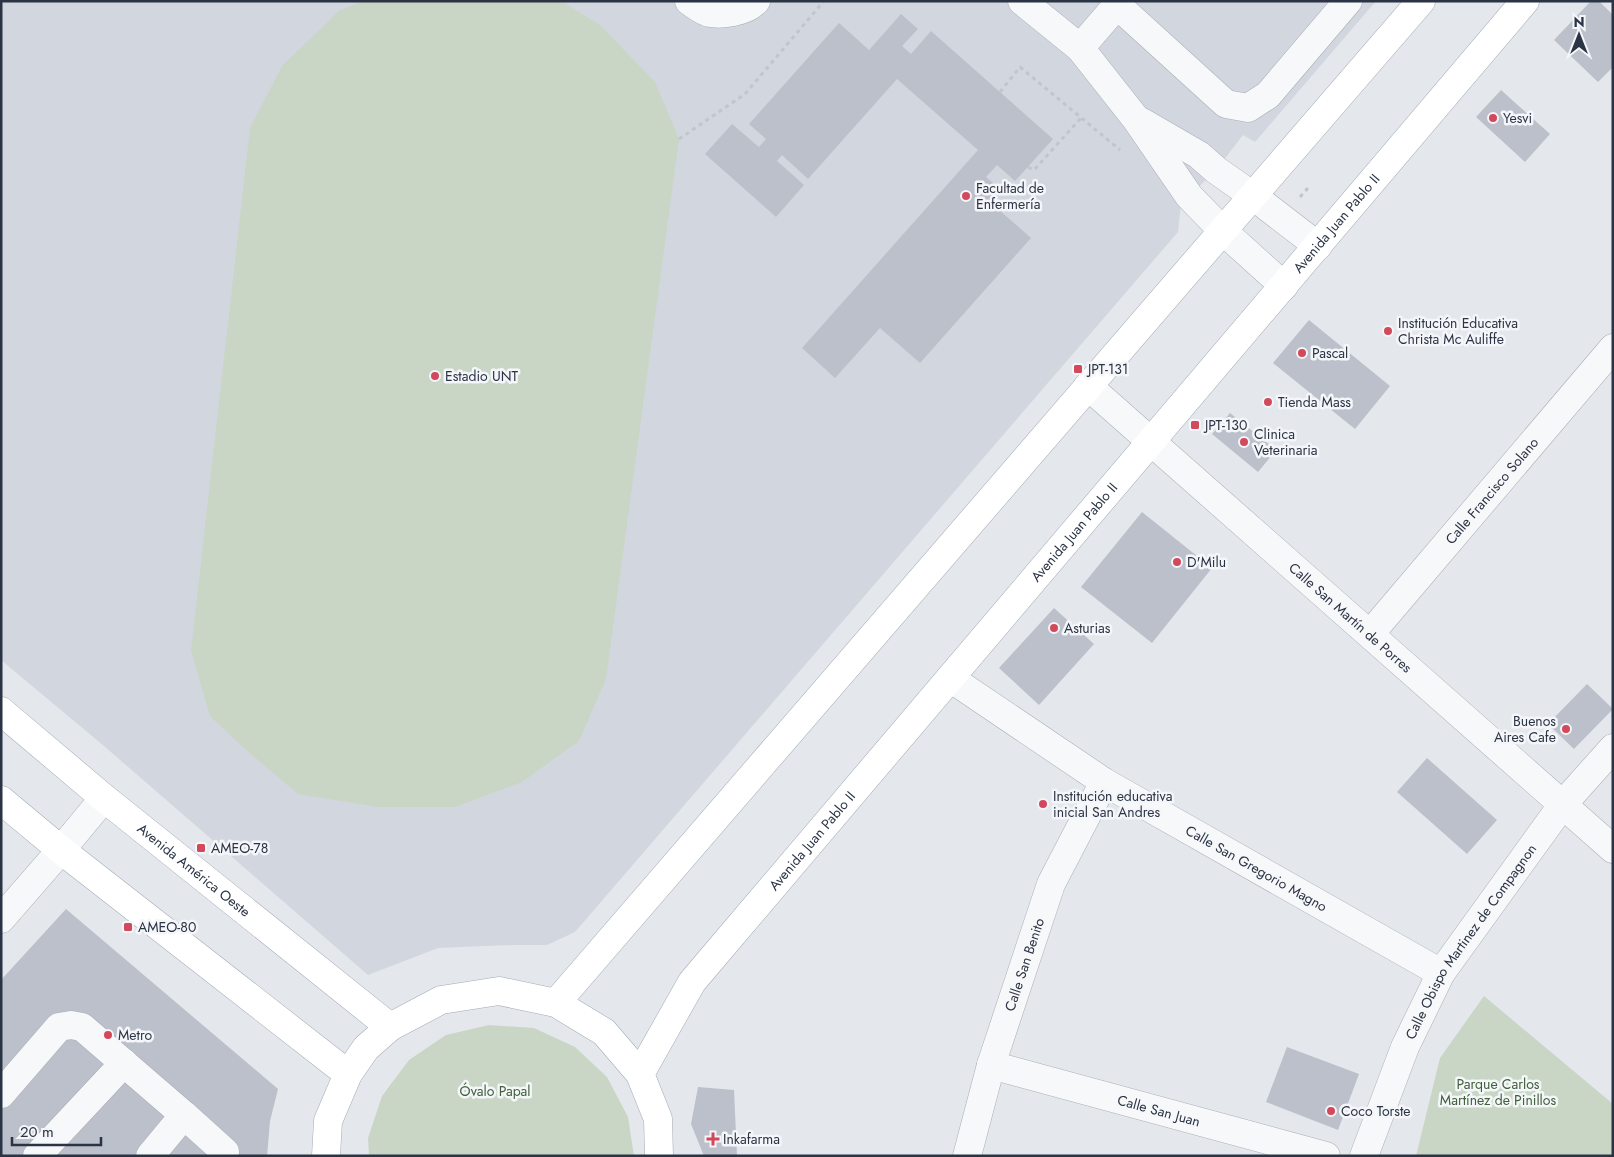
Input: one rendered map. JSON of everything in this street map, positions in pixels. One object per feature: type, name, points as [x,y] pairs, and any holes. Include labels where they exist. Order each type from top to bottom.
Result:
[{"type":"main road","points":[[556,1003],[1421,1]]},
{"type":"main road","name":"Avenida Juan Pablo II","points":[[640,1074],[692,982],[1525,1]]},
{"type":"main road","name":"Avenida América Oeste","points":[[1,711],[104,798],[390,1027]]},
{"type":"main road","points":[[1,800],[61,850],[348,1074]]},
{"type":"main road","points":[[326,1156],[328,1121],[348,1074],[366,1048],[390,1027],[441,1000],[499,991],[556,1003],[604,1032],[640,1074],[658,1119],[660,1156]]},
{"type":"street","points":[[689,1],[708,13],[732,12],[752,5],[756,1]]},
{"type":"street","points":[[1022,1],[1080,48],[1136,119],[1189,196],[1223,231],[1284,286]]},
{"type":"street","points":[[1080,48],[1118,3],[1226,104],[1248,108],[1268,95],[1348,1]]},
{"type":"street","points":[[1136,119],[1199,155],[1216,170],[1318,246]]},
{"type":"street","name":"Calle Francisco Solano","points":[[1370,634],[1613,348]]},
{"type":"street","name":"Calle San Martín de Porres","points":[[1088,386],[1613,849]]},
{"type":"street","name":"Calle San Gregorio Magno","points":[[950,678],[1104,782],[1441,973]]},
{"type":"street","name":"Calle Obispo Martinez de Compagnon","points":[[1364,1156],[1406,1047],[1441,973],[1562,804],[1613,748]]},
{"type":"street","name":"Calle San Benito","points":[[967,1156],[991,1065],[1051,884],[1104,782]]},
{"type":"street","points":[[1,919],[104,798]]},
{"type":"street","points":[[1,1094],[59,1027],[71,1025],[82,1027],[184,1115],[225,1155]]},
{"type":"street","points":[[37,1156],[124,1063]]},
{"type":"street","name":"Calle San Juan","points":[[991,1065],[1326,1156]]},
{"type":"street","points":[[150,1156],[184,1115]]},
{"type":"path","points":[[679,139],[746,94],[824,1]]},
{"type":"path","points":[[1000,92],[1020,67],[1124,153]]},
{"type":"path","points":[[1028,167],[1034,170],[1081,118]]},
{"type":"shaded area","points":[[1,1],[1376,1],[1255,142],[1243,135],[1216,170],[1181,204],[1178,232],[575,932],[547,945],[438,948],[368,975],[104,746],[1,660]]},
{"type":"green space","name":"Estadio UNT","points":[[362,1],[561,1],[600,25],[655,82],[679,139],[606,679],[579,741],[522,782],[455,807],[377,807],[298,794],[210,716],[191,651],[250,128],[282,66],[339,11]]},
{"type":"green space","name":"Parque Carlos Martínez de Pinillos","points":[[1484,996],[1613,1104],[1613,1156],[1416,1156],[1440,1058]]},
{"type":"green space","name":"Óvalo Papal","points":[[489,1025],[534,1028],[575,1047],[607,1077],[628,1117],[634,1156],[369,1156],[368,1138],[382,1096],[409,1060],[446,1035]]},
{"type":"building","points":[[1591,1],[1599,1],[1613,15],[1613,67],[1598,82],[1554,40]]},
{"type":"building","name":"Facultad de Enfermería","points":[[901,14],[918,29],[902,46],[911,54],[931,31],[1053,139],[1015,181],[997,165],[986,177],[1001,190],[990,202],[1031,238],[920,363],[880,328],[835,378],[802,348],[978,150],[897,79],[808,179],[782,155],[777,161],[804,185],[776,217],[705,154],[732,124],[759,147],[766,139],[749,124],[839,23],[869,50]]},
{"type":"building","points":[[1501,90],[1550,134],[1525,162],[1476,117]]},
{"type":"building","points":[[1309,320],[1390,386],[1355,429],[1273,363]]},
{"type":"building","name":"Clinica Veterinaria","points":[[1230,413],[1276,450],[1258,472],[1212,434]]},
{"type":"building","points":[[1142,512],[1212,568],[1152,643],[1081,587]]},
{"type":"building","points":[[1054,608],[1094,644],[1039,705],[999,668]]},
{"type":"building","points":[[1587,684],[1613,709],[1574,749],[1548,724]]},
{"type":"building","points":[[1427,758],[1497,820],[1467,854],[1397,792]]},
{"type":"building","name":"Metro","points":[[66,909],[278,1089],[270,1121],[267,1156],[1,1156],[1,980]]},
{"type":"building","points":[[1287,1047],[1359,1074],[1338,1130],[1266,1102]]},
{"type":"building","points":[[698,1087],[734,1090],[737,1156],[704,1156],[691,1124]]},
{"type":"place","name":"Yesvi","points":[[1493,118]]},
{"type":"place","name":"Facultad de Enfermería","points":[[966,196]]},
{"type":"place","name":"Institución Educativa Christa Mc Auliffe","points":[[1388,331]]},
{"type":"place","name":"Pascal","points":[[1302,353]]},
{"type":"place","name":"JPT-131","points":[[1078,369]]},
{"type":"place","name":"Estadio UNT","points":[[435,376]]},
{"type":"place","name":"Tienda Mass","points":[[1268,402]]},
{"type":"place","name":"JPT-130","points":[[1195,425]]},
{"type":"place","name":"Clinica Veterinaria","points":[[1244,442]]},
{"type":"place","name":"D'Milu","points":[[1177,562]]},
{"type":"place","name":"Asturias","points":[[1054,628]]},
{"type":"place","name":"Buenos Aires Cafe","points":[[1566,729]]},
{"type":"place","name":"Institución educativa inicial San Andres","points":[[1043,804]]},
{"type":"place","name":"AMEO-78","points":[[201,848]]},
{"type":"place","name":"AMEO-80","points":[[128,927]]},
{"type":"place","name":"Metro","points":[[108,1035]]},
{"type":"place","name":"Coco Torste","points":[[1331,1111]]},
{"type":"place","name":"Inkafarma","points":[[713,1139]]}]
